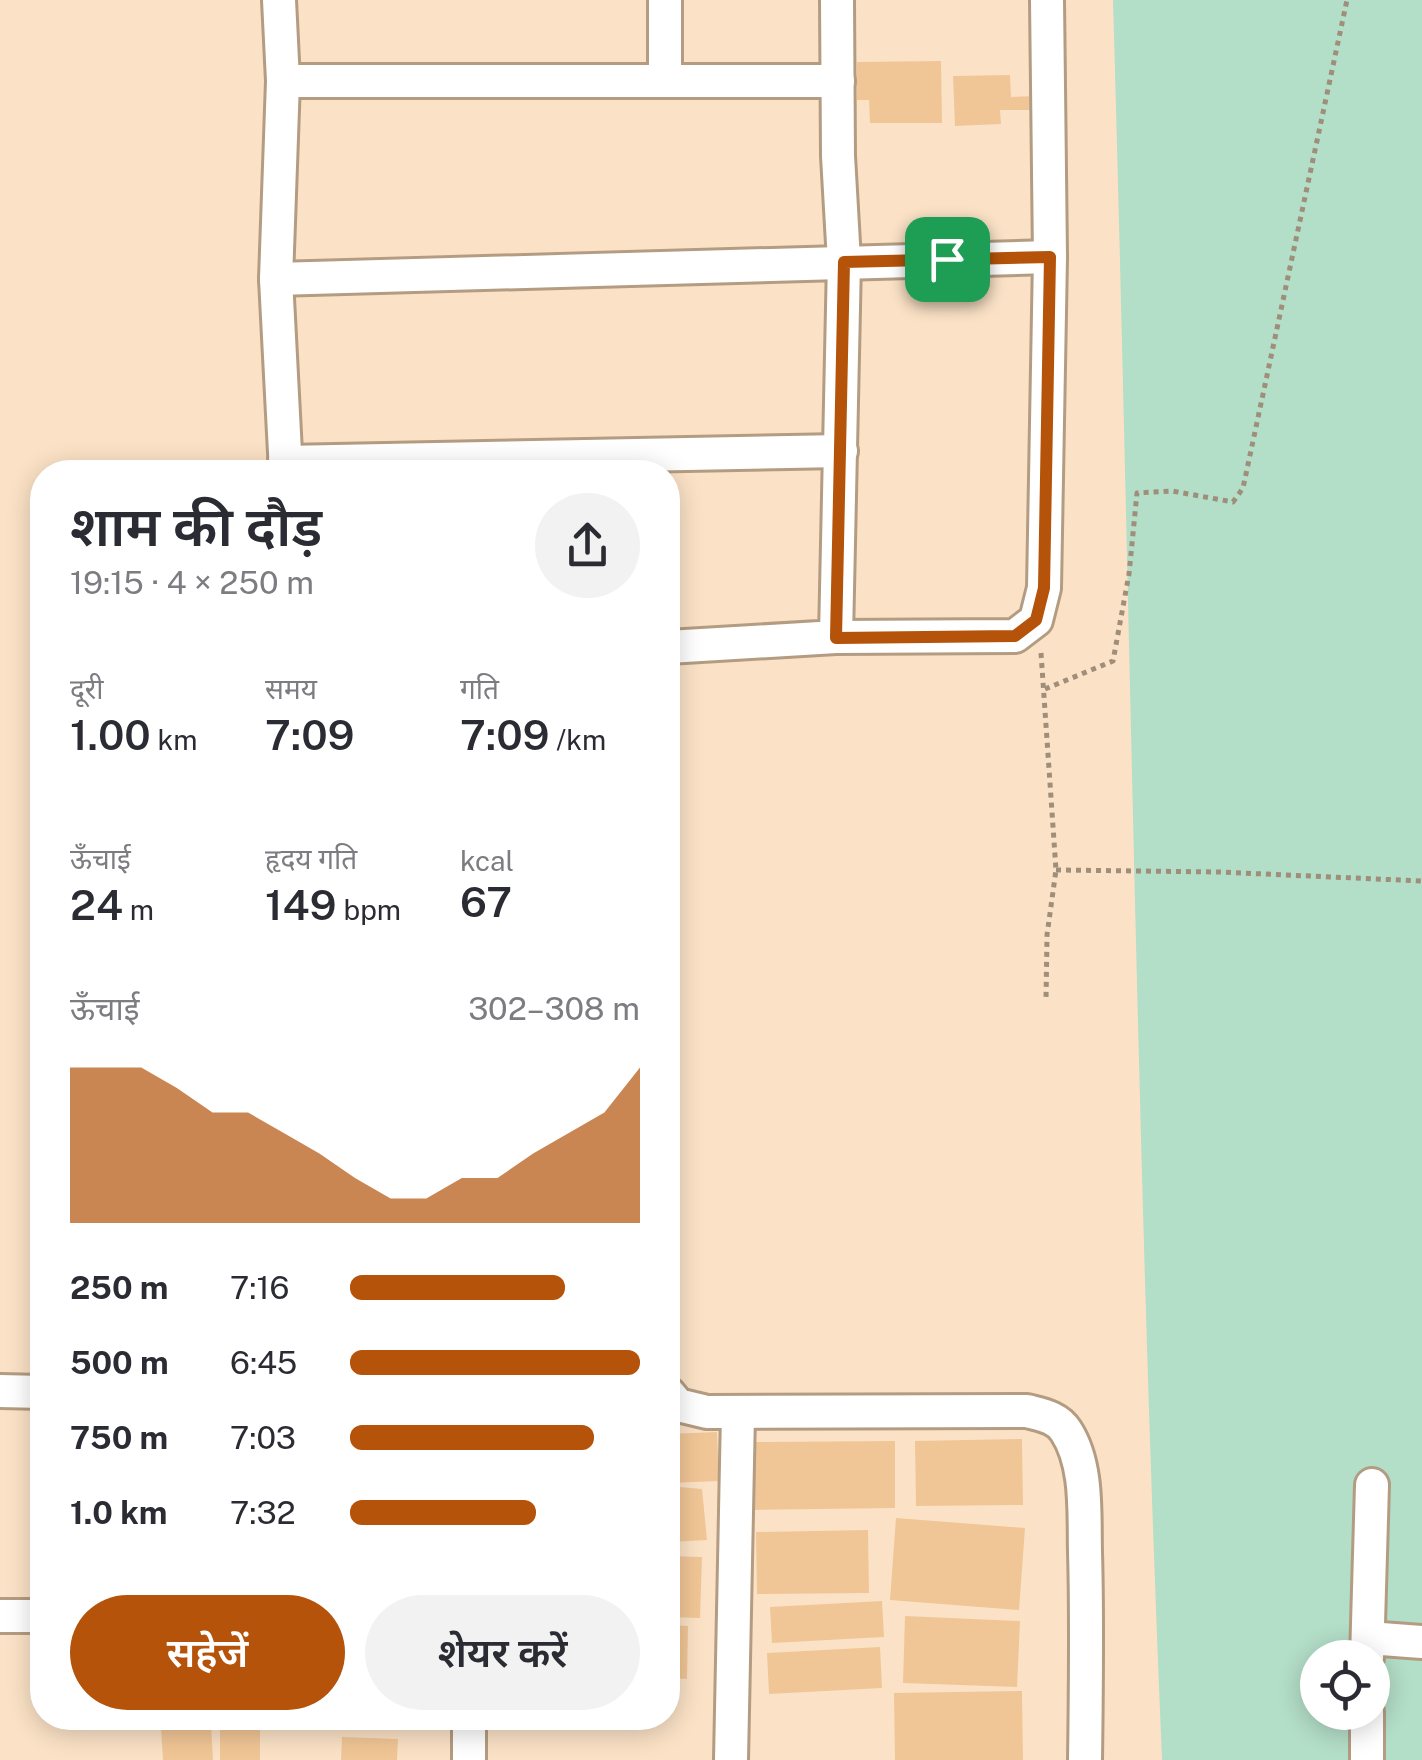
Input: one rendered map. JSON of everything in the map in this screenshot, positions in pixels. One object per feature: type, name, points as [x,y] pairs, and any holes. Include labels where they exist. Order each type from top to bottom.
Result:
[{"type":"street","points":[[279,0],[283,81],[276,279],[285,460]]},
{"type":"street","points":[[665,0],[665,81]]},
{"type":"street","points":[[836,638],[844,262],[837,0]]},
{"type":"street","points":[[680,646],[836,638],[1015,636],[1036,620],[1044,588],[1050,257],[1047,0]]},
{"type":"street","points":[[283,81],[838,82]]},
{"type":"street","points":[[276,279],[1050,257]]},
{"type":"street","points":[[528,460],[841,451]]},
{"type":"street","points":[[0,1392],[30,1392]]},
{"type":"street","points":[[680,1404],[707,1412],[1027,1411],[1050,1417],[1064,1428],[1079,1461],[1083,1505],[1087,1617],[1085,1760]]},
{"type":"street","points":[[731,1760],[738,1412]]},
{"type":"street","points":[[1368,1640],[1372,1485]]},
{"type":"street","points":[[0,1616],[30,1616]]},
{"type":"street","points":[[1390,1646],[1422,1642]]},
{"type":"street","points":[[468,1760],[469,1730]]},
{"type":"street","points":[[1366,1760],[1367,1730]]},
{"type":"path","points":[[1045,690],[1112,661],[1129,574],[1136,492],[1172,491],[1233,502],[1243,488],[1347,0]]},
{"type":"path","points":[[1036,620],[1045,690],[1056,870],[1046,999]]},
{"type":"path","points":[[1056,870],[1422,881]]},
{"type":"green space","points":[[1113,0],[1422,0],[1422,1760],[1162,1760],[1140,1100]]},
{"type":"building","points":[[941,61],[942,123],[870,123],[869,100],[857,100],[857,62]]},
{"type":"building","points":[[1010,75],[1011,97],[1035,96],[1036,110],[1000,110],[1001,124],[955,126],[953,76]]},
{"type":"building","points":[[717,1432],[719,1481],[680,1483],[680,1434]]},
{"type":"building","points":[[1022,1439],[1023,1505],[916,1506],[915,1441]]},
{"type":"building","points":[[895,1441],[895,1508],[749,1510],[749,1442]]},
{"type":"building","points":[[680,1487],[702,1489],[707,1540],[680,1541]]},
{"type":"building","points":[[896,1518],[1025,1528],[1019,1610],[890,1600]]},
{"type":"building","points":[[868,1530],[869,1593],[757,1594],[756,1532]]},
{"type":"building","points":[[680,1556],[702,1557],[700,1618],[680,1617]]},
{"type":"building","points":[[882,1601],[884,1637],[772,1643],[770,1607]]},
{"type":"building","points":[[905,1616],[1020,1621],[1017,1687],[903,1683]]},
{"type":"building","points":[[680,1626],[688,1626],[687,1679],[680,1679]]},
{"type":"building","points":[[880,1647],[882,1688],[769,1694],[767,1653]]},
{"type":"building","points":[[1022,1691],[1023,1760],[895,1760],[894,1693]]},
{"type":"building","points":[[161,1730],[211,1730],[213,1760],[163,1760]]},
{"type":"building","points":[[220,1730],[260,1730],[260,1760],[220,1760]]},
{"type":"building","points":[[342,1737],[398,1739],[397,1760],[341,1760]]},
{"type":"route","points":[[1050,257],[1044,588],[1036,620],[1015,636],[836,638],[844,262],[947,259],[1050,257]]}]
